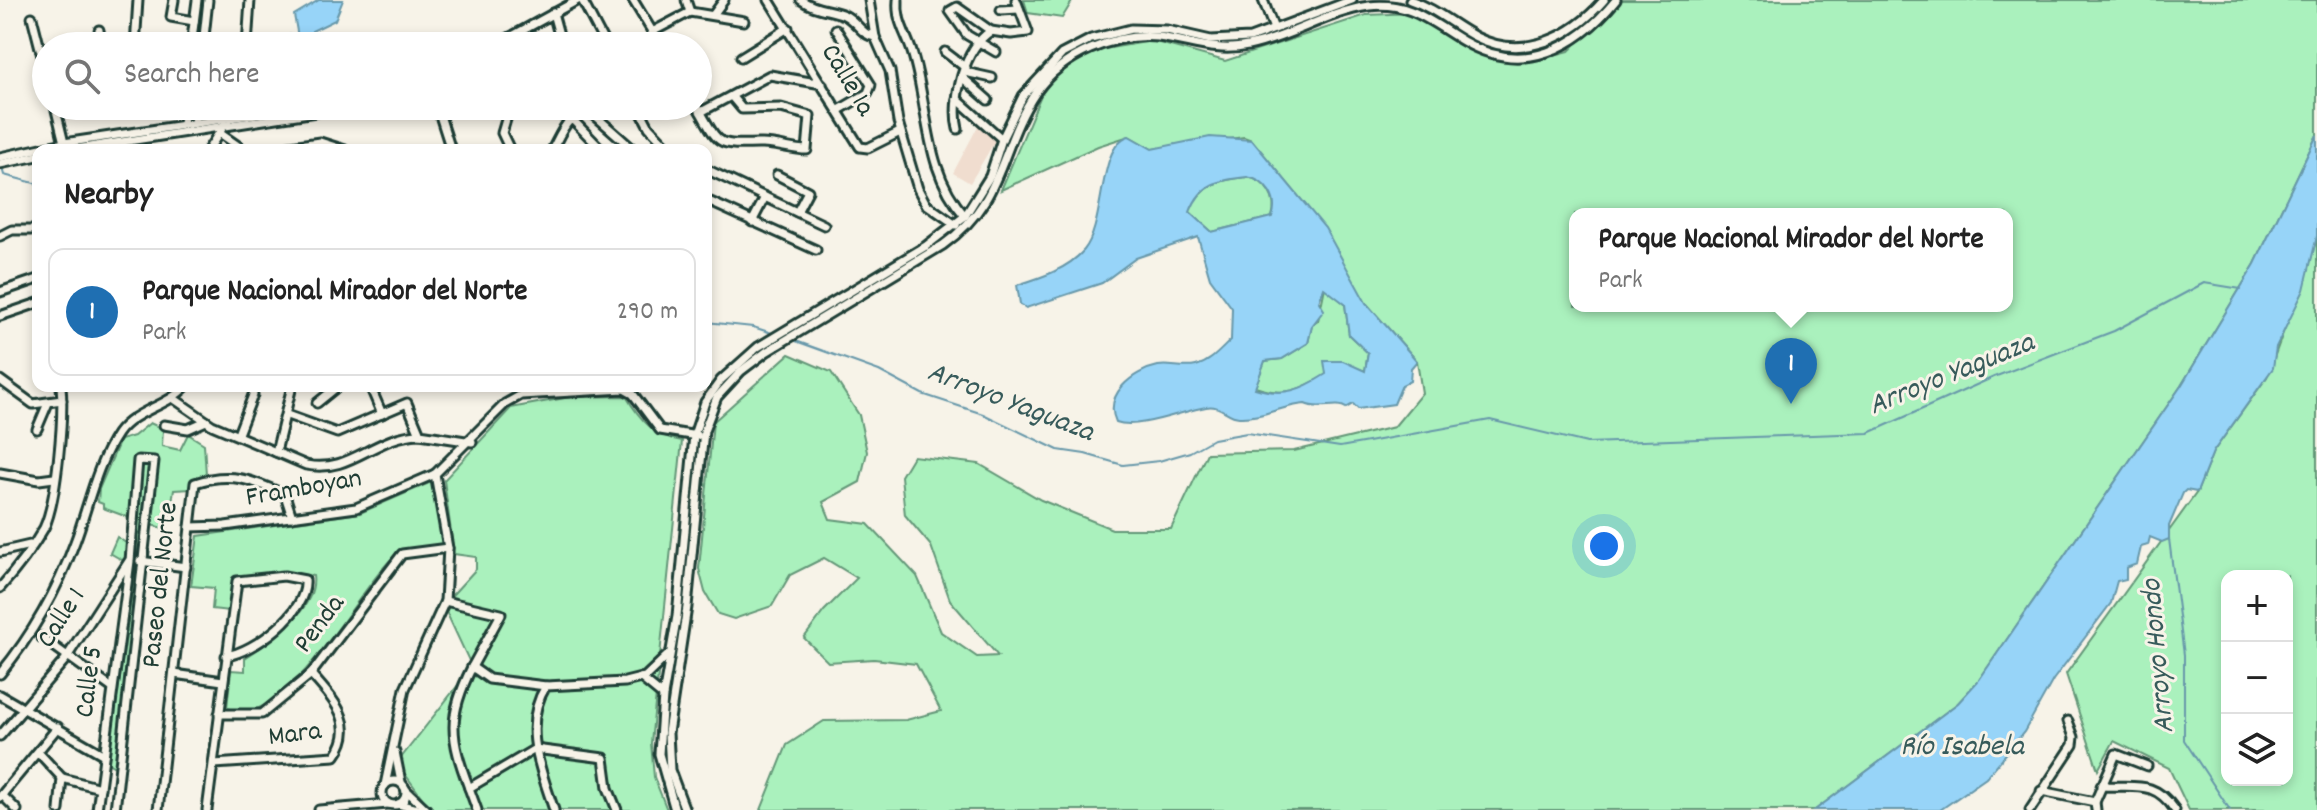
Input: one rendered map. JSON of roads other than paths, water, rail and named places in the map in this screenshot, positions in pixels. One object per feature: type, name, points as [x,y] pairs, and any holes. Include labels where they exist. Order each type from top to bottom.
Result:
[{"type":"street","points":[[174,0],[171,17],[194,21]]},
{"type":"street","points":[[193,32],[197,0]]},
{"type":"street","points":[[205,32],[208,0]]},
{"type":"street","points":[[248,32],[250,0]]},
{"type":"street","points":[[517,32],[580,0],[598,32]]},
{"type":"street","points":[[633,0],[652,32],[690,12],[744,21]]},
{"type":"street","points":[[686,0],[690,12]]},
{"type":"street","points":[[713,15],[724,0]]},
{"type":"street","name":"Calle 1a","points":[[769,0],[864,149],[900,132]]},
{"type":"street","points":[[869,0],[875,37],[890,71],[900,132],[920,195],[953,223]]},
{"type":"street","points":[[898,0],[897,16],[913,53],[932,155],[963,214]]},
{"type":"street","points":[[1263,0],[1274,29]]},
{"type":"street","points":[[685,810],[670,770],[668,733],[687,607],[706,418],[724,387],[766,352],[812,325],[963,214],[990,176],[1002,139],[1033,82],[1062,54],[1091,39],[1145,28],[1236,40],[1352,0]]},
{"type":"street","points":[[1410,0],[1489,43],[1518,46],[1559,38],[1579,25],[1604,0]]},
{"type":"street","points":[[675,810],[659,754],[663,696],[679,600],[694,435],[705,402],[721,380],[758,347],[943,245],[969,225],[994,189],[1034,96],[1059,68],[1093,48],[1153,37],[1206,48],[1236,48],[1267,41],[1362,7],[1382,5],[1417,12],[1480,49],[1530,56],[1557,50],[1578,39],[1616,0]]},
{"type":"street","points":[[135,32],[136,1]]},
{"type":"street","points":[[802,1],[846,16],[867,36],[875,37]]},
{"type":"street","points":[[996,52],[977,43],[950,16],[957,4],[991,31],[1027,34],[1018,4],[1001,10]]},
{"type":"street","points":[[553,13],[558,32]]},
{"type":"street","points":[[32,17],[36,32]]},
{"type":"street","points":[[741,57],[788,28]]},
{"type":"street","points":[[836,29],[871,85],[868,93],[839,110]]},
{"type":"street","points":[[958,129],[957,99],[965,73],[977,43],[991,31]]},
{"type":"street","points":[[945,52],[988,100]]},
{"type":"street","points":[[965,73],[992,78]]},
{"type":"street","points":[[712,104],[732,97],[770,75],[822,84]]},
{"type":"street","points":[[704,120],[709,132],[732,146],[764,144],[807,150],[810,116],[781,108],[742,109],[732,97]]},
{"type":"street","points":[[957,99],[1002,139]]},
{"type":"street","points":[[59,120],[66,144]]},
{"type":"street","points":[[183,120],[183,124]]},
{"type":"street","points":[[212,144],[224,127],[235,120]]},
{"type":"street","points":[[96,142],[268,120]]},
{"type":"street","points":[[441,120],[449,144]]},
{"type":"street","points":[[506,120],[502,133],[507,144]]},
{"type":"street","points":[[556,144],[570,120]]},
{"type":"street","points":[[573,120],[596,144]]},
{"type":"street","points":[[600,120],[627,144]]},
{"type":"street","points":[[645,120],[665,144]]},
{"type":"street","points":[[84,144],[194,123],[224,127],[239,144]]},
{"type":"street","points":[[0,157],[32,154]]},
{"type":"street","points":[[0,164],[32,156]]},
{"type":"street","points":[[712,172],[824,225]]},
{"type":"street","points":[[777,175],[811,193],[797,212]]},
{"type":"street","points":[[752,222],[765,197]]},
{"type":"street","points":[[712,203],[816,250]]},
{"type":"street","points":[[0,236],[12,230],[32,230]]},
{"type":"street","points":[[0,292],[32,281]]},
{"type":"street","points":[[0,316],[32,305]]},
{"type":"street","points":[[0,380],[23,399],[39,405],[62,400]]},
{"type":"street","points":[[0,588],[21,565],[30,545],[44,527],[54,478],[61,392]]},
{"type":"street","points":[[0,674],[32,632],[56,591],[114,440],[133,418],[180,392]]},
{"type":"street","points":[[276,452],[291,392]]},
{"type":"street","points":[[317,403],[331,392]]},
{"type":"street","points":[[373,392],[382,414]]},
{"type":"street","name":"Framboyan","points":[[190,527],[356,508],[435,474],[472,442],[505,404],[521,395],[556,392]]},
{"type":"street","name":"Framboyan","points":[[628,392],[633,394],[660,430],[704,436]]},
{"type":"street","points":[[238,434],[253,395]]},
{"type":"street","points":[[173,398],[206,421],[306,465],[332,468],[390,437],[420,434],[472,442]]},
{"type":"street","points":[[37,429],[48,403]]},
{"type":"street","points":[[287,415],[326,432],[337,433],[407,403],[420,434]]},
{"type":"street","points":[[164,425],[188,429],[206,421]]},
{"type":"street","name":"Calle 5","points":[[97,810],[130,561],[138,460],[154,461],[143,561]]},
{"type":"street","points":[[0,473],[39,480],[54,478]]},
{"type":"street","points":[[367,807],[382,794],[405,689],[445,601],[448,548],[435,474]]},
{"type":"street","name":"Paseo del Norte","points":[[158,810],[195,483],[217,475],[249,478],[285,495],[292,517]]},
{"type":"street","points":[[0,552],[30,545]]},
{"type":"street","name":"Penda","points":[[219,714],[262,714],[311,674],[402,554],[448,548]]},
{"type":"street","points":[[130,561],[186,567]]},
{"type":"street","name":"Calle 1","points":[[0,736],[67,656],[130,561]]},
{"type":"street","points":[[115,810],[143,561]]},
{"type":"street","points":[[207,810],[226,656],[237,581],[284,576],[305,580],[295,609],[279,626],[244,653],[226,656]]},
{"type":"street","points":[[445,601],[501,614],[472,667],[454,711],[452,736],[477,810]]},
{"type":"street","points":[[41,637],[112,688]]},
{"type":"street","points":[[472,667],[489,679],[546,686],[604,685],[641,678],[670,653]]},
{"type":"street","points":[[174,674],[223,681]]},
{"type":"street","name":"Mara","points":[[214,764],[335,756],[341,747],[345,723],[342,711],[311,674]]},
{"type":"street","points":[[641,678],[663,696]]},
{"type":"street","points":[[546,686],[538,700],[535,749],[554,810]]},
{"type":"street","points":[[0,695],[104,755]]},
{"type":"street","points":[[2030,810],[2073,745],[2068,721]]},
{"type":"street","points":[[17,810],[1,796],[58,727]]},
{"type":"street","points":[[397,734],[395,752],[401,782],[427,810]]},
{"type":"street","points":[[469,788],[535,749],[604,758],[608,788],[617,810]]},
{"type":"street","points":[[39,753],[62,781],[100,788]]},
{"type":"street","points":[[2041,791],[2096,806],[2101,786],[2116,754],[2147,766]]},
{"type":"street","points":[[103,766],[119,773]]},
{"type":"street","points":[[59,810],[62,781]]},
{"type":"street","points":[[385,785],[401,782]]},
{"type":"street","points":[[2101,786],[2155,788],[2164,794],[2175,810]]},
{"type":"street","points":[[319,810],[394,804],[405,799],[406,790]]},
{"type":"street","points":[[382,794],[394,804],[420,810]]},
{"type":"water","points":[[319,0],[343,0],[335,20],[312,32],[297,32],[294,15]]},
{"type":"water","name":"Río Isabela","points":[[2317,135],[2317,236],[2304,290],[2276,347],[2273,368],[2213,452],[2197,492],[2186,490],[2183,493],[2169,526],[2169,539],[2162,542],[2150,537],[2148,545],[2141,547],[2137,564],[2126,568],[2126,579],[2117,581],[2111,603],[2053,680],[2024,732],[1986,778],[1940,810],[1815,810],[1958,703],[1979,680],[2181,386],[2255,264]]},
{"type":"water","points":[[1129,136],[1152,149],[1210,137],[1252,140],[1325,228],[1366,303],[1417,361],[1411,368],[1410,381],[1402,385],[1394,404],[1358,409],[1353,404],[1346,408],[1305,404],[1239,417],[1211,407],[1136,424],[1116,422],[1114,403],[1117,394],[1130,379],[1158,366],[1196,366],[1215,355],[1231,340],[1232,308],[1210,278],[1198,237],[1136,258],[1102,283],[1026,308],[1020,304],[1017,285],[1062,268],[1084,250],[1096,222],[1106,169],[1119,142]],"holes":[[[1247,177],[1260,182],[1269,191],[1274,204],[1272,217],[1212,232],[1190,212],[1205,189]],[[1324,288],[1345,304],[1349,335],[1368,353],[1365,371],[1343,361],[1324,361],[1326,374],[1300,388],[1284,392],[1255,388],[1265,361],[1282,359],[1308,343],[1312,326],[1324,310],[1319,302]]]},
{"type":"waterway","name":"Arroyo Yaguaza","points":[[2,168],[4,175],[32,182]]},
{"type":"waterway","name":"Arroyo Yaguaza","points":[[793,340],[879,371],[922,394],[983,414],[1058,450],[1123,465],[1159,461],[1190,452],[1213,439],[1247,433],[1340,447],[1490,420],[1587,443],[1869,433],[1994,377],[2114,331],[2204,283],[2241,289]]},
{"type":"waterway","name":"Arroyo Yaguaza","points":[[712,323],[753,327],[775,334]]},
{"type":"waterway","name":"Arroyo Hondo","points":[[2169,539],[2184,655],[2184,740],[2230,810]]},
{"type":"place","name":"Parque Nacional Mirador del Norte","points":[[1791,404]]}]
